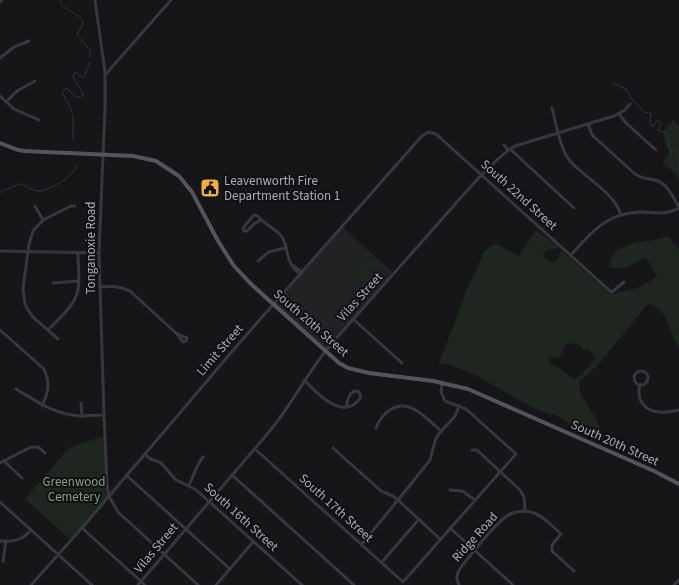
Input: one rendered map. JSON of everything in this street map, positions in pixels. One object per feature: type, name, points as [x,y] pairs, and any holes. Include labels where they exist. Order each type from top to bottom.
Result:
[{"type":"main road","name":"South 20th Street","points":[[0,143],[18,150],[103,154],[147,158],[163,164],[180,176],[192,192],[228,258],[244,277],[339,363],[358,371],[442,383],[468,389],[654,471],[679,484]]},
{"type":"street","name":"Tonganoxie Road","points":[[95,0],[105,74],[99,253],[104,415],[109,496]]},
{"type":"street","points":[[105,74],[171,0]]},
{"type":"street","points":[[0,58],[14,47],[29,41]]},
{"type":"street","points":[[6,102],[17,90],[35,81]]},
{"type":"street","points":[[0,96],[14,109],[40,120]]},
{"type":"street","name":"Vilas Street","points":[[138,585],[255,450],[286,410],[304,380],[325,351],[482,176],[509,150],[521,144],[619,114],[630,104]]},
{"type":"street","points":[[552,108],[569,160],[612,198],[620,210],[621,215]]},
{"type":"street","points":[[619,114],[626,123],[656,150]]},
{"type":"street","points":[[571,256],[597,228],[609,220],[621,215],[638,212],[663,214],[679,208],[668,190],[662,184],[658,181],[640,178],[592,135],[588,124]]},
{"type":"street","name":"South 22nd Street","points":[[428,132],[436,134],[612,292],[624,282]]},
{"type":"street","name":"Limit Street","points":[[31,585],[82,528],[273,304],[421,137],[428,132]]},
{"type":"street","points":[[504,145],[574,208]]},
{"type":"street","points":[[34,206],[43,220]]},
{"type":"street","points":[[58,339],[33,317],[25,304],[23,289],[30,237],[33,231],[43,220],[71,206],[75,206]]},
{"type":"street","points":[[261,220],[255,223],[247,231],[244,230],[245,226],[254,215],[258,216],[261,220],[278,232],[283,240],[288,259],[291,264],[301,273]]},
{"type":"street","points":[[258,261],[269,252],[285,248]]},
{"type":"street","points":[[0,251],[99,253]]},
{"type":"street","points":[[48,330],[74,301],[78,291],[78,253]]},
{"type":"street","points":[[53,283],[79,281]]},
{"type":"street","points":[[100,287],[119,286],[130,291],[177,334]]},
{"type":"street","points":[[353,319],[402,363]]},
{"type":"street","points":[[0,330],[44,369],[47,376],[48,388],[42,405]]},
{"type":"street","points":[[639,371],[643,371],[647,373],[649,379],[645,384],[640,385],[635,382],[634,375],[639,371]]},
{"type":"street","points":[[304,380],[333,405],[347,407],[352,406],[356,404],[361,397],[359,392],[352,392],[347,407]]},
{"type":"street","points":[[333,448],[381,491],[398,500],[440,539],[516,454],[466,409],[445,401],[441,392],[442,383]]},
{"type":"street","points":[[640,385],[638,392],[639,398],[648,408],[659,412],[679,410]]},
{"type":"street","points":[[16,389],[42,405],[59,412],[82,416],[104,415]]},
{"type":"street","points":[[81,403],[82,416]]},
{"type":"street","points":[[376,428],[377,423],[391,409],[406,406],[418,411],[441,431]]},
{"type":"street","points":[[362,544],[430,460],[435,441],[441,431],[455,416],[459,406]]},
{"type":"street","points":[[0,463],[31,447],[38,447],[45,453]]},
{"type":"street","name":"South 17th Street","points":[[255,450],[403,582],[440,539]]},
{"type":"street","points":[[472,450],[476,450],[520,490],[524,497],[525,511],[539,515],[561,534],[552,545],[552,551],[574,571]]},
{"type":"street","name":"South 16th Street","points":[[145,454],[149,458],[161,463],[176,480],[189,485],[302,585]]},
{"type":"street","points":[[189,485],[198,463],[203,457]]},
{"type":"street","points":[[4,461],[22,478]]},
{"type":"street","points":[[126,475],[230,569]]},
{"type":"street","points":[[232,476],[354,585]]},
{"type":"street","points":[[450,490],[462,491],[475,500]]},
{"type":"street","points":[[109,496],[118,512],[198,585]]},
{"type":"street","points":[[0,502],[58,554],[87,583],[92,585]]},
{"type":"street","name":"Ridge Road","points":[[459,585],[456,578],[458,572],[475,551],[506,517],[514,512],[525,511]]},
{"type":"street","points":[[382,562],[418,519]]},
{"type":"street","points":[[82,528],[145,585]]},
{"type":"street","points":[[450,528],[513,585]]},
{"type":"street","points":[[0,540],[17,540],[32,530]]},
{"type":"street","points":[[3,561],[6,541]]},
{"type":"street","points":[[216,585],[253,542]]},
{"type":"street","points":[[674,585],[679,580]]},
{"type":"shaded area","points":[[342,226],[394,274],[325,351],[273,304]]},
{"type":"green space","points":[[673,119],[679,127],[679,179],[670,168],[666,167],[663,162],[670,152],[665,142],[664,132]]},
{"type":"green space","points":[[536,231],[557,245],[557,248],[548,249],[543,255],[547,260],[553,263],[557,260],[561,250],[611,294],[630,290],[646,284],[657,275],[645,257],[628,267],[609,267],[613,254],[617,250],[634,243],[669,236],[679,250],[679,347],[664,315],[655,306],[648,304],[596,367],[579,382],[580,393],[597,420],[600,429],[599,432],[589,429],[581,430],[572,427],[565,420],[555,415],[537,410],[472,373],[447,364],[439,364],[469,284],[475,274],[484,251],[496,243],[518,256]],"holes":[[[572,343],[580,345],[583,350],[588,349],[595,358],[582,374],[574,379],[561,369],[551,365],[548,358],[558,358],[562,353],[565,344]]]},
{"type":"green space","points":[[368,258],[383,272],[370,286],[354,272]]},
{"type":"green space","name":"Greenwood Cemetery","points":[[105,436],[109,496],[71,540],[25,499],[70,447]]},
{"type":"waterway","points":[[60,0],[64,7],[83,20],[82,26],[77,35],[90,50],[90,57]]},
{"type":"waterway","points":[[74,142],[72,113],[62,92],[66,88],[76,97],[83,95],[73,76],[75,72],[84,78],[90,62]]},
{"type":"waterway","points":[[614,83],[627,90],[632,100],[645,113],[649,112],[651,114],[650,122],[652,126],[654,126],[658,121],[661,124],[658,130],[665,132],[670,143],[668,146],[669,148],[679,153]]},
{"type":"waterway","points":[[679,155],[679,173]]},
{"type":"waterway","points":[[0,193],[20,184],[35,191],[55,186],[72,174],[77,165]]},
{"type":"place","name":"Leavenworth Fire Department Station 1","points":[[210,188]]}]
